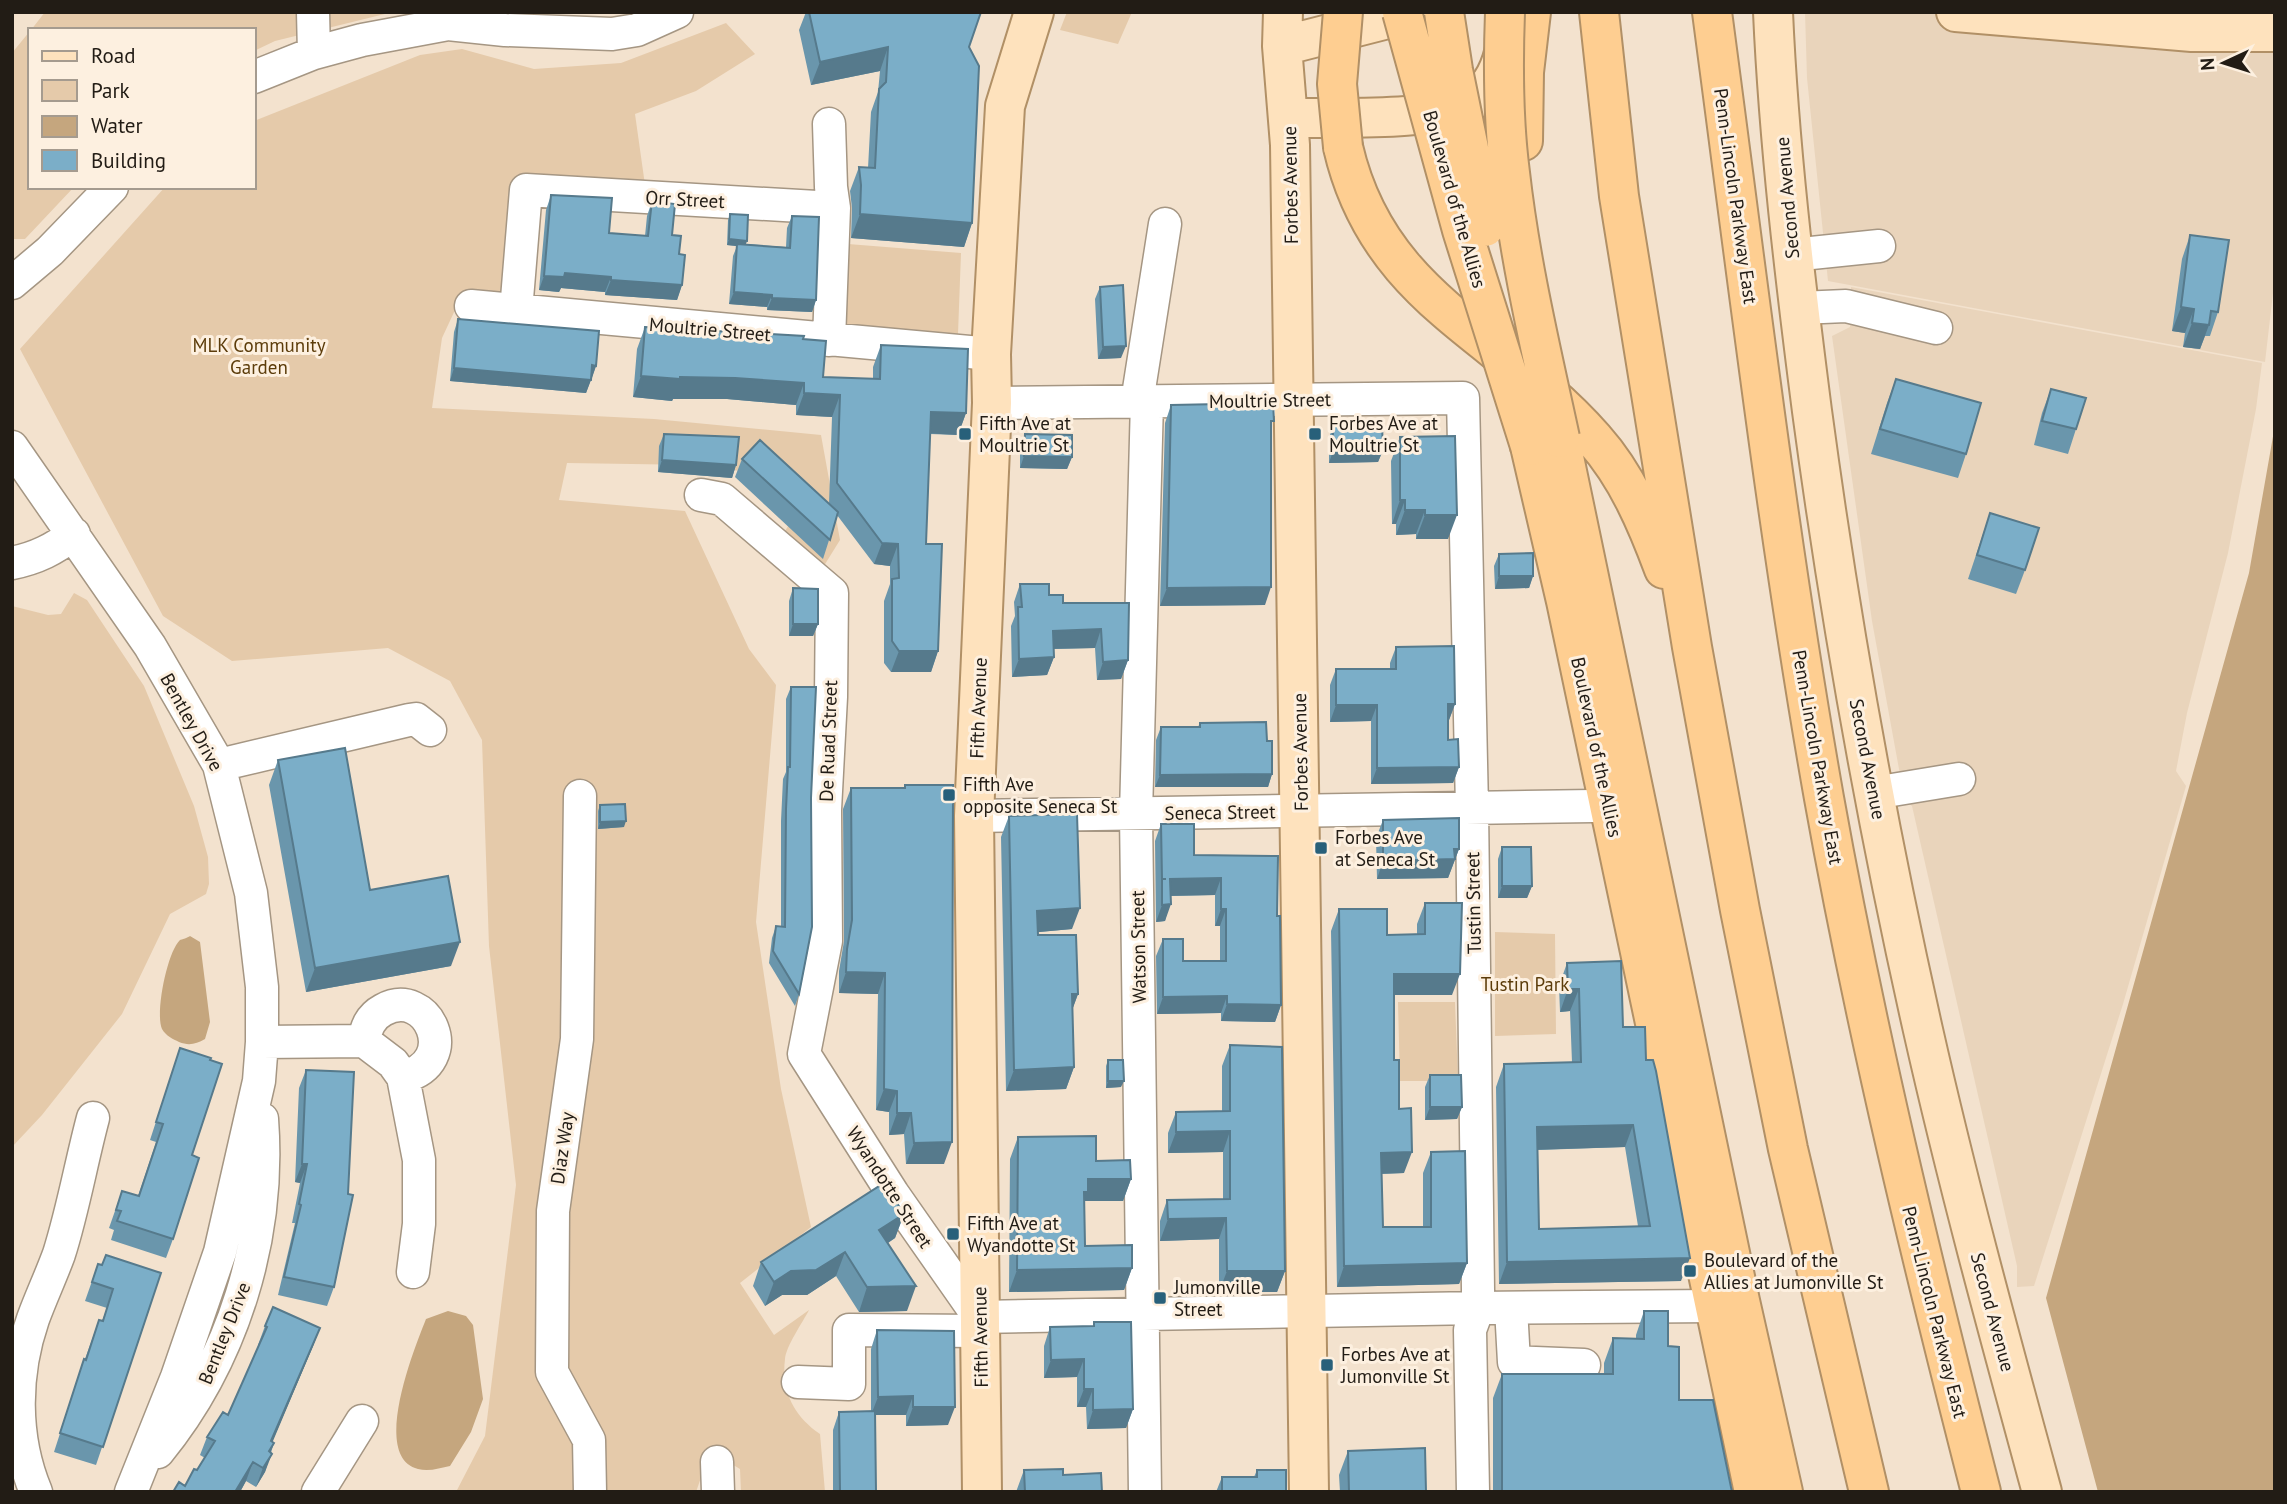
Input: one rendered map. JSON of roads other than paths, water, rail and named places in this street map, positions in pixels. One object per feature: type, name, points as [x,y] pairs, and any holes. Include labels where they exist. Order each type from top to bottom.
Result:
[{"type":"highway","points":[[1343,12],[1337,84],[1343,147],[1348,170],[1365,212],[1403,269],[1435,301],[1561,405],[1611,460],[1647,525],[1692,646]]},
{"type":"highway","points":[[1444,12],[1456,84],[1545,442]]},
{"type":"highway","name":"Boulevard of the Allies","points":[[1507,12],[1506,137],[1516,224],[1527,279],[1566,601],[1754,1492]]},
{"type":"highway","points":[[1527,279],[1523,213],[1523,106],[1531,12]]},
{"type":"highway","points":[[1600,12],[1619,197],[1692,646],[1787,1149],[1869,1492]]},
{"type":"highway","name":"Penn-Lincoln Parkway East","points":[[1712,12],[1785,563],[1844,907],[1897,1157],[1981,1492]]},
{"type":"highway","points":[[1734,12],[1753,320]]},
{"type":"highway","name":"Boulevard of the Allies","points":[[1399,15],[1462,230],[1545,442],[1783,1492]]},
{"type":"main road","name":"Fifth Avenue","points":[[982,1492],[974,816],[992,403],[991,354],[1005,106],[1034,12]]},
{"type":"main road","points":[[1289,118],[1417,115],[1463,106],[1475,99],[1495,78],[1505,48],[1507,12]]},
{"type":"main road","name":"Second Avenue","points":[[1773,12],[1792,255],[1839,597],[1874,793],[1904,942],[1951,1146],[2042,1492]]},
{"type":"main road","points":[[1956,12],[2192,32],[2275,32]]},
{"type":"main road","points":[[1283,29],[1399,15]]},
{"type":"main road","name":"Forbes Avenue","points":[[1283,29],[1289,118],[1309,1492]]},
{"type":"street","points":[[313,12],[314,52]]},
{"type":"street","points":[[256,76],[314,52],[447,24],[505,30],[612,34],[637,30],[677,12]]},
{"type":"street","points":[[828,340],[834,208],[829,124]]},
{"type":"street","points":[[12,283],[50,251],[110,189]]},
{"type":"street","name":"Orr Street","points":[[516,311],[526,190],[834,208]]},
{"type":"street","name":"Watson Street","points":[[1145,1492],[1136,814],[1142,401],[1164,224]]},
{"type":"street","points":[[1792,255],[1880,246]]},
{"type":"street","name":"Moultrie Street","points":[[471,306],[991,354]]},
{"type":"street","points":[[1799,308],[1846,306],[1936,328]]},
{"type":"street","name":"Moultrie Street","points":[[992,403],[1464,398]]},
{"type":"street","name":"Tustin Street","points":[[1464,398],[1478,1308],[1470,1330],[1473,1492]]},
{"type":"street","name":"Bentley Drive","points":[[12,447],[150,646],[219,765],[251,893],[262,987],[259,1081],[220,1252],[177,1377],[133,1486]]},
{"type":"street","name":"De Ruad Street","points":[[701,495],[722,499],[832,593],[831,697],[825,810],[826,941],[804,1054]]},
{"type":"street","points":[[12,563],[32,559],[57,547],[74,534]]},
{"type":"street","points":[[219,765],[409,720],[416,719],[430,730]]},
{"type":"street","points":[[1874,793],[1959,779]]},
{"type":"street","name":"Diaz Way","points":[[580,796],[577,1039],[553,1211],[552,1372],[589,1440],[590,1492]]},
{"type":"street","name":"Seneca Street","points":[[974,816],[1593,806]]},
{"type":"street","points":[[364,1041],[365,1030],[371,1019],[390,1006],[412,1007],[422,1013],[435,1033],[436,1045],[425,1067],[404,1077]]},
{"type":"street","points":[[262,1042],[364,1041],[393,1063],[404,1077],[419,1160],[419,1224],[413,1272]]},
{"type":"street","name":"Wyandotte Street","points":[[804,1054],[979,1324]]},
{"type":"street","points":[[36,1492],[26,1468],[20,1425],[20,1373],[33,1320],[59,1253],[93,1118]]},
{"type":"street","points":[[798,1382],[849,1384],[849,1330],[1142,1314],[1714,1306]]},
{"type":"street","points":[[1511,1307],[1514,1362],[1584,1365]]},
{"type":"street","points":[[318,1492],[362,1421]]},
{"type":"water","points":[[2275,425],[2275,1492],[2098,1492],[2046,1298],[2249,573]]},
{"type":"water","points":[[190,936],[200,942],[210,1022],[205,1039],[189,1044],[177,1041],[162,1029],[160,1010],[164,983],[175,947],[180,940]]},
{"type":"water","points":[[448,1311],[466,1316],[473,1325],[483,1399],[471,1432],[450,1466],[422,1470],[404,1460],[397,1444],[400,1400],[426,1319]]},
{"type":"place","name":"Fifth Ave at Moultrie St","points":[[965,434]]},
{"type":"place","name":"Forbes Ave at Moultrie St","points":[[1315,434]]},
{"type":"place","name":"Fifth Ave opposite Seneca St","points":[[949,795]]},
{"type":"place","name":"Forbes Ave at Seneca St","points":[[1321,848]]},
{"type":"place","name":"Fifth Ave at Wyandotte St","points":[[953,1234]]},
{"type":"place","name":"Boulevard of the Allies at Jumonville St","points":[[1690,1271]]},
{"type":"place","name":"Jumonville Street","points":[[1160,1298]]},
{"type":"place","name":"Forbes Ave at Jumonville St","points":[[1327,1365]]},
{"type":"park label","name":"MLK Community Garden","points":[[259,356]]},
{"type":"park label","name":"Tustin Park","points":[[1525,984]]}]
